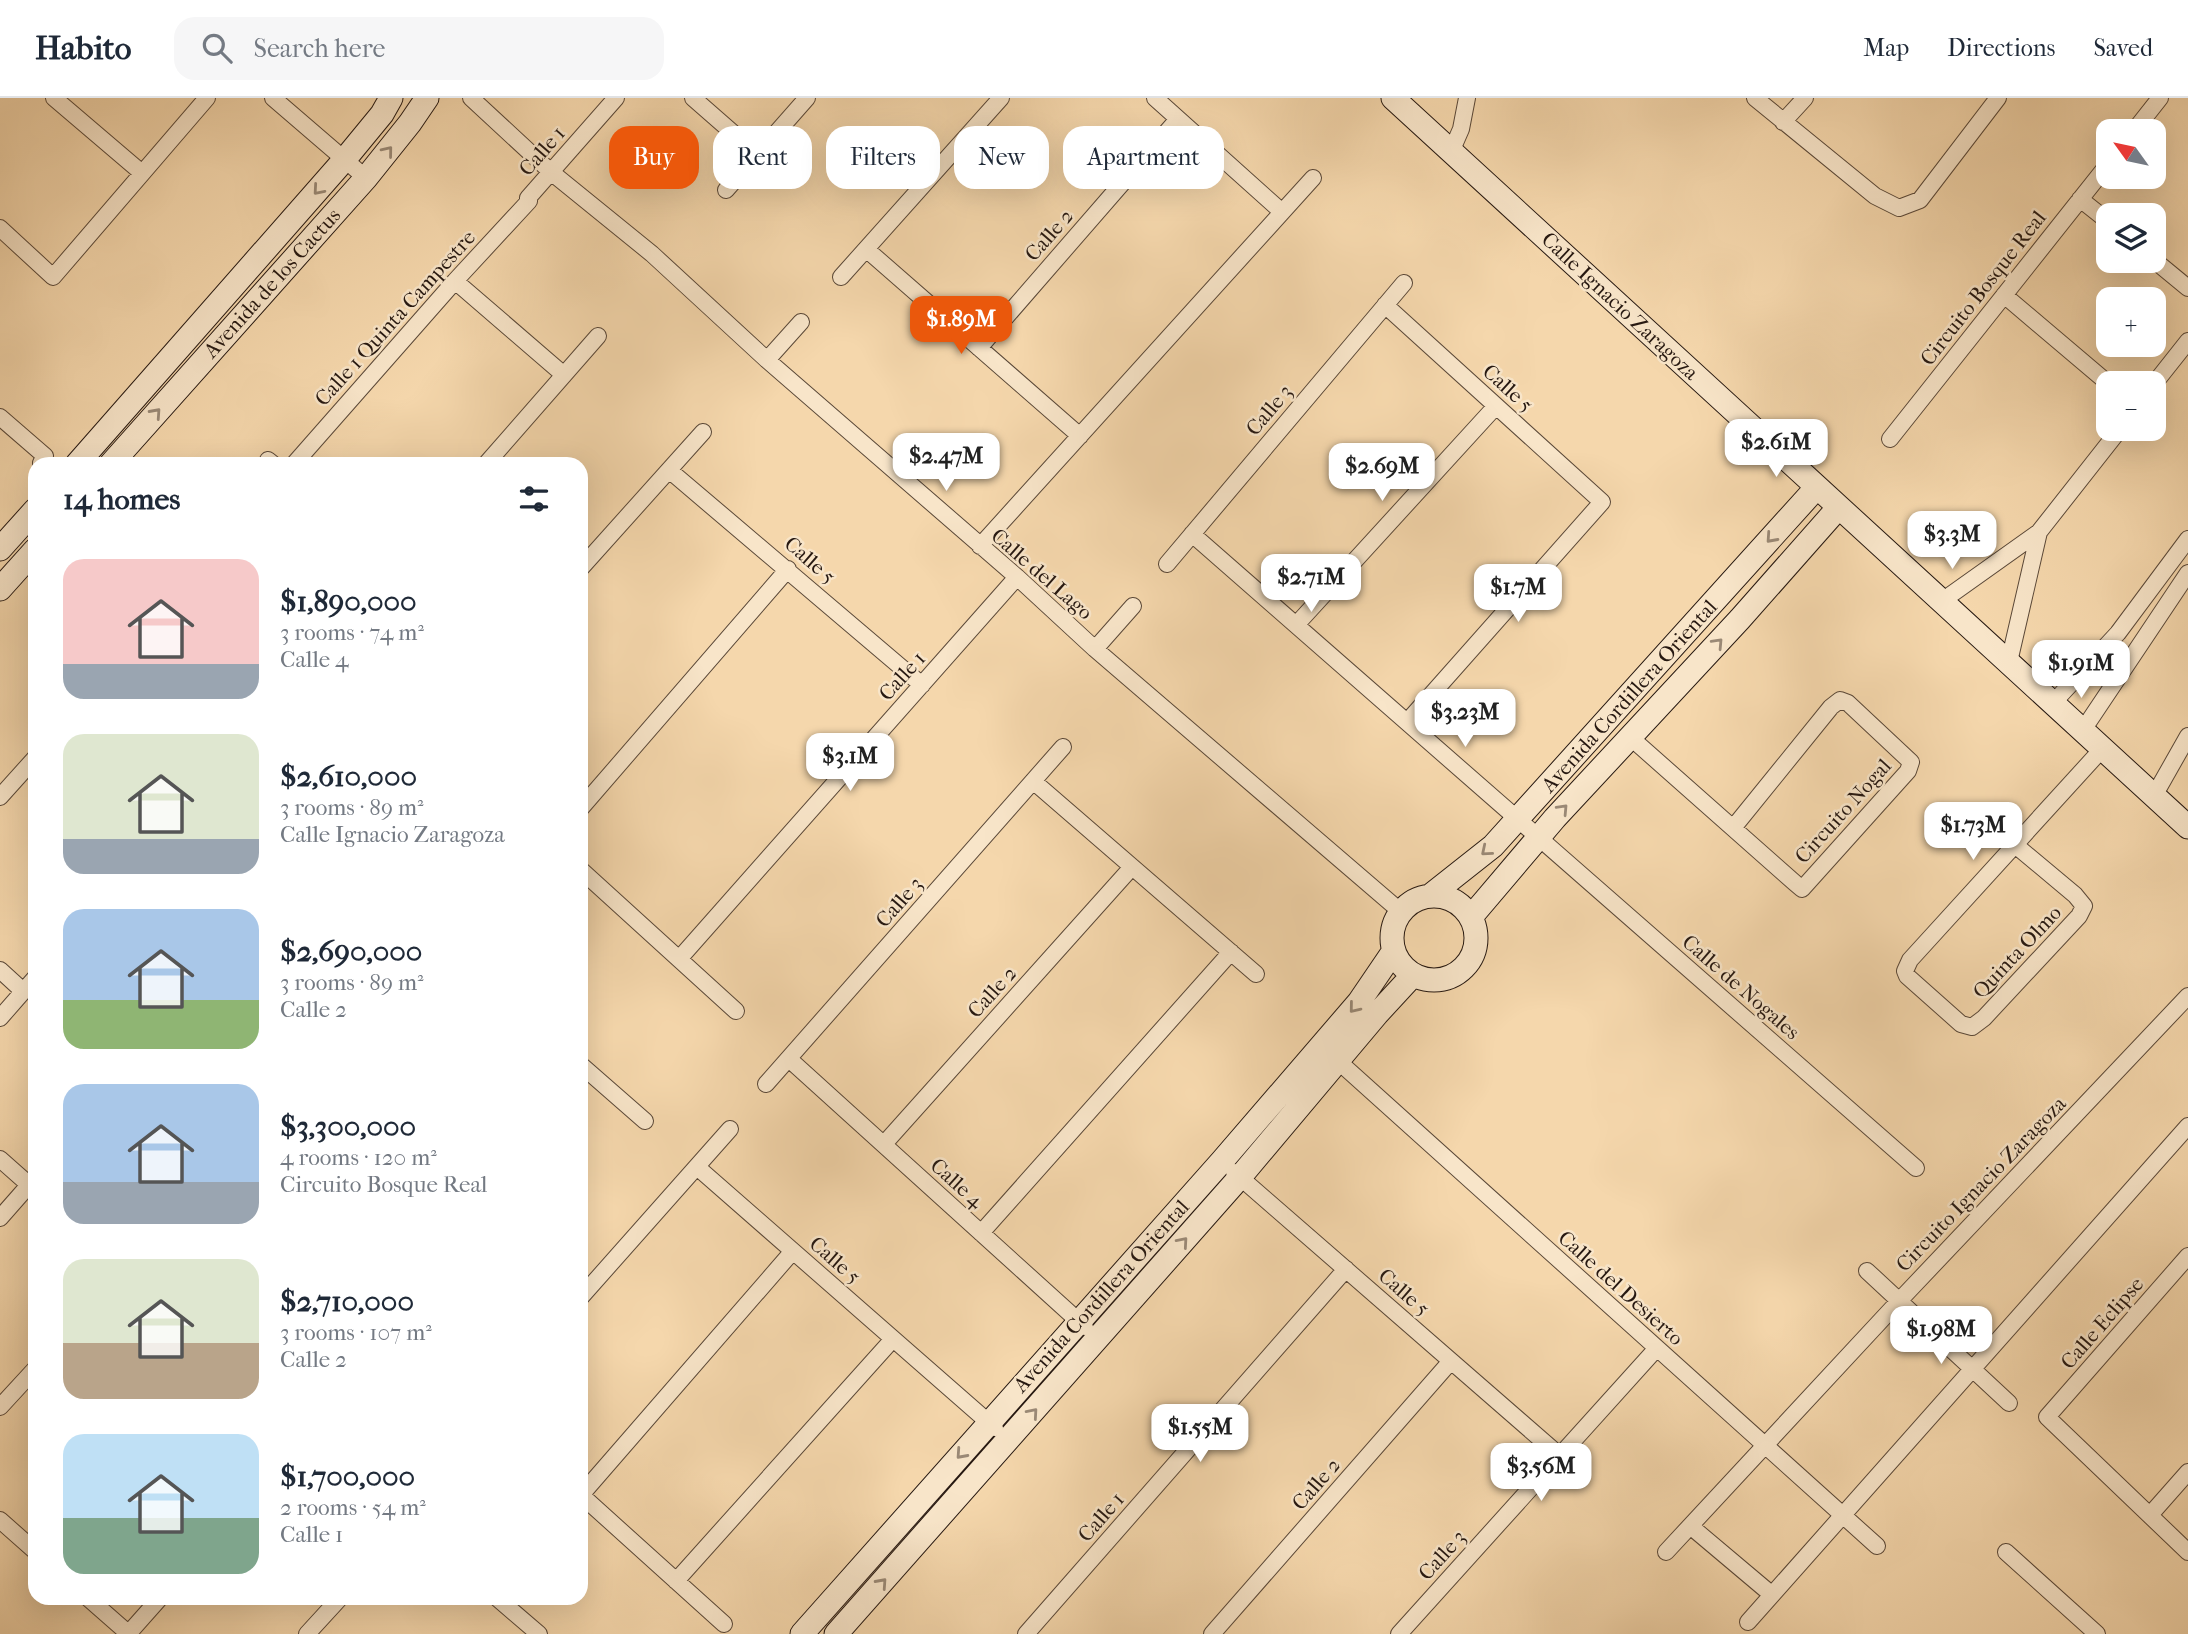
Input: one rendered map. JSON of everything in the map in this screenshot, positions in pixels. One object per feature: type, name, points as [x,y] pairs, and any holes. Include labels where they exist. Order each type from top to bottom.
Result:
[{"type":"street","points":[[54,98],[142,173]]},
{"type":"street","points":[[0,228],[53,276],[207,98]]},
{"type":"street","points":[[273,98],[366,178]]},
{"type":"street","name":"Avenida de los Cactus","points":[[83,457],[345,159],[382,114],[391,98]]},
{"type":"street","name":"Avenida de los Cactus","points":[[117,457],[366,178],[427,98]]},
{"type":"street","name":"Calle del Lago","points":[[471,98],[551,172],[652,254],[767,360],[1017,577],[1095,649],[1400,911]]},
{"type":"street","name":"Calle 1","points":[[529,201],[528,198],[616,98]]},
{"type":"street","points":[[693,98],[725,126]]},
{"type":"street","points":[[782,126],[807,98]]},
{"type":"street","points":[[841,277],[1000,98]]},
{"type":"street","points":[[1155,98],[1282,212]]},
{"type":"street","name":"Calle Ignacio Zaragoza","points":[[1393,98],[2188,827]]},
{"type":"street","points":[[1451,152],[1461,129],[1467,98]]},
{"type":"street","points":[[1755,98],[1875,196],[1899,208],[1920,200],[1998,98]]},
{"type":"street","points":[[1783,122],[1805,98]]},
{"type":"street","points":[[2143,119],[2160,98]]},
{"type":"street","name":"Calle 2","points":[[979,348],[1178,118]]},
{"type":"street","points":[[980,547],[1313,178]]},
{"type":"street","name":"Circuito Bosque Real","points":[[1890,439],[2096,179]]},
{"type":"street","points":[[2080,198],[2096,211]]},
{"type":"street","name":"Calle 1 Quinta Campestre","points":[[300,457],[529,201]]},
{"type":"street","points":[[866,249],[1080,436]]},
{"type":"street","points":[[2166,270],[2188,288]]},
{"type":"street","points":[[455,281],[564,375]]},
{"type":"street","name":"Calle 3","points":[[1167,564],[1404,283]]},
{"type":"street","points":[[2004,295],[2096,373]]},
{"type":"street","name":"Calle 5","points":[[1385,305],[1602,502],[1407,722]]},
{"type":"street","points":[[767,360],[801,322]]},
{"type":"street","points":[[492,457],[598,336]]},
{"type":"street","points":[[2164,371],[2188,341]]},
{"type":"street","points":[[1296,625],[1496,406]]},
{"type":"street","points":[[0,416],[45,457]]},
{"type":"street","points":[[588,560],[702,432]]},
{"type":"street","points":[[1942,601],[2039,531],[2110,441]]},
{"type":"street","name":"Calle 5","points":[[669,470],[922,685]]},
{"type":"street","name":"Avenida Cordillera Oriental","points":[[1432,895],[1493,846],[1817,487]]},
{"type":"street","name":"Avenida Cordillera Oriental","points":[[1471,917],[1539,837],[1839,507]]},
{"type":"street","points":[[0,549],[28,518]]},
{"type":"street","points":[[2008,662],[2039,531]]},
{"type":"street","points":[[1192,534],[1539,837]]},
{"type":"street","points":[[2053,703],[2119,633],[2188,539]]},
{"type":"street","points":[[0,589],[28,558]]},
{"type":"street","points":[[588,800],[788,569]]},
{"type":"street","points":[[2083,730],[2188,573]]},
{"type":"street","name":"Calle 1","points":[[679,959],[1017,577]]},
{"type":"street","points":[[1717,597],[1740,619]]},
{"type":"street","points":[[1095,649],[1132,606]]},
{"type":"street","points":[[2119,633],[2138,649]]},
{"type":"street","name":"Circuito Nogal","points":[[1630,737],[1802,889],[1908,771],[1911,762],[1848,704],[1840,700],[1831,707],[1734,828]]},
{"type":"street","points":[[2154,796],[2188,736]]},
{"type":"street","name":"Calle 3","points":[[766,1084],[1063,747]]},
{"type":"street","name":"Quinta Olmo","points":[[2014,844],[2075,895],[2084,906],[2079,916],[1984,1018],[1972,1027],[1961,1024],[1908,976],[1905,971],[1910,960],[2014,844],[2102,748]]},
{"type":"street","points":[[0,797],[28,766]]},
{"type":"street","points":[[1033,781],[1256,974]]},
{"type":"street","name":"Calle de Nogales","points":[[1539,837],[1916,1168]]},
{"type":"street","name":"Calle 2","points":[[884,1144],[1132,867]]},
{"type":"street","points":[[588,876],[736,1011]]},
{"type":"street","points":[[1432,895],[1447,897],[1461,905],[1471,917],[1476,932],[1475,947],[1469,962],[1458,973],[1444,980],[1428,980],[1413,975],[1401,966],[1393,952],[1391,937],[1400,911],[1416,899],[1432,895]]},
{"type":"street","name":"Avenida Cordillera Oriental","points":[[802,1634],[1222,1161],[1359,1002],[1393,952]]},
{"type":"street","points":[[981,1233],[1231,953]]},
{"type":"street","points":[[0,970],[23,991]]},
{"type":"street","name":"Avenida Cordillera Oriental","points":[[836,1634],[1009,1441],[1413,975]]},
{"type":"street","points":[[0,1018],[28,986]]},
{"type":"street","name":"Circuito Ignacio Zaragoza","points":[[1666,1552],[2188,996]]},
{"type":"street","name":"Calle 4","points":[[789,1059],[1098,1338]]},
{"type":"street","name":"Calle del Desierto","points":[[1338,1061],[1877,1546]]},
{"type":"street","points":[[588,1073],[645,1121]]},
{"type":"street","points":[[1748,1622],[2188,1126]]},
{"type":"street","points":[[588,1289],[730,1129]]},
{"type":"street","points":[[0,1159],[28,1184]]},
{"type":"street","name":"Calle 5","points":[[1222,1161],[1559,1455]]},
{"type":"street","name":"Calle 5","points":[[696,1167],[1009,1441]]},
{"type":"street","points":[[0,1219],[28,1192]]},
{"type":"street","points":[[588,1487],[793,1251]]},
{"type":"street","name":"Calle Eclipse","points":[[2150,1515],[2047,1417],[2188,1256]]},
{"type":"street","name":"Calle 1","points":[[1026,1634],[1346,1269]]},
{"type":"street","points":[[1867,1271],[2009,1403]]},
{"type":"street","points":[[676,1581],[893,1339]]},
{"type":"street","name":"Calle 3","points":[[1399,1634],[1657,1348]]},
{"type":"street","name":"Calle 2","points":[[1212,1634],[1451,1361]]},
{"type":"street","points":[[0,1407],[28,1380]]},
{"type":"street","points":[[2188,1472],[2150,1515],[2188,1552]]},
{"type":"street","points":[[588,1501],[724,1624]]},
{"type":"street","points":[[0,1520],[28,1545]]},
{"type":"street","points":[[1692,1524],[1771,1594]]},
{"type":"street","points":[[2006,1552],[2097,1634]]},
{"type":"street","points":[[96,1605],[128,1634],[154,1605]]},
{"type":"street","points":[[317,1631],[335,1605]]},
{"type":"street","points":[[505,1605],[539,1634]]}]
